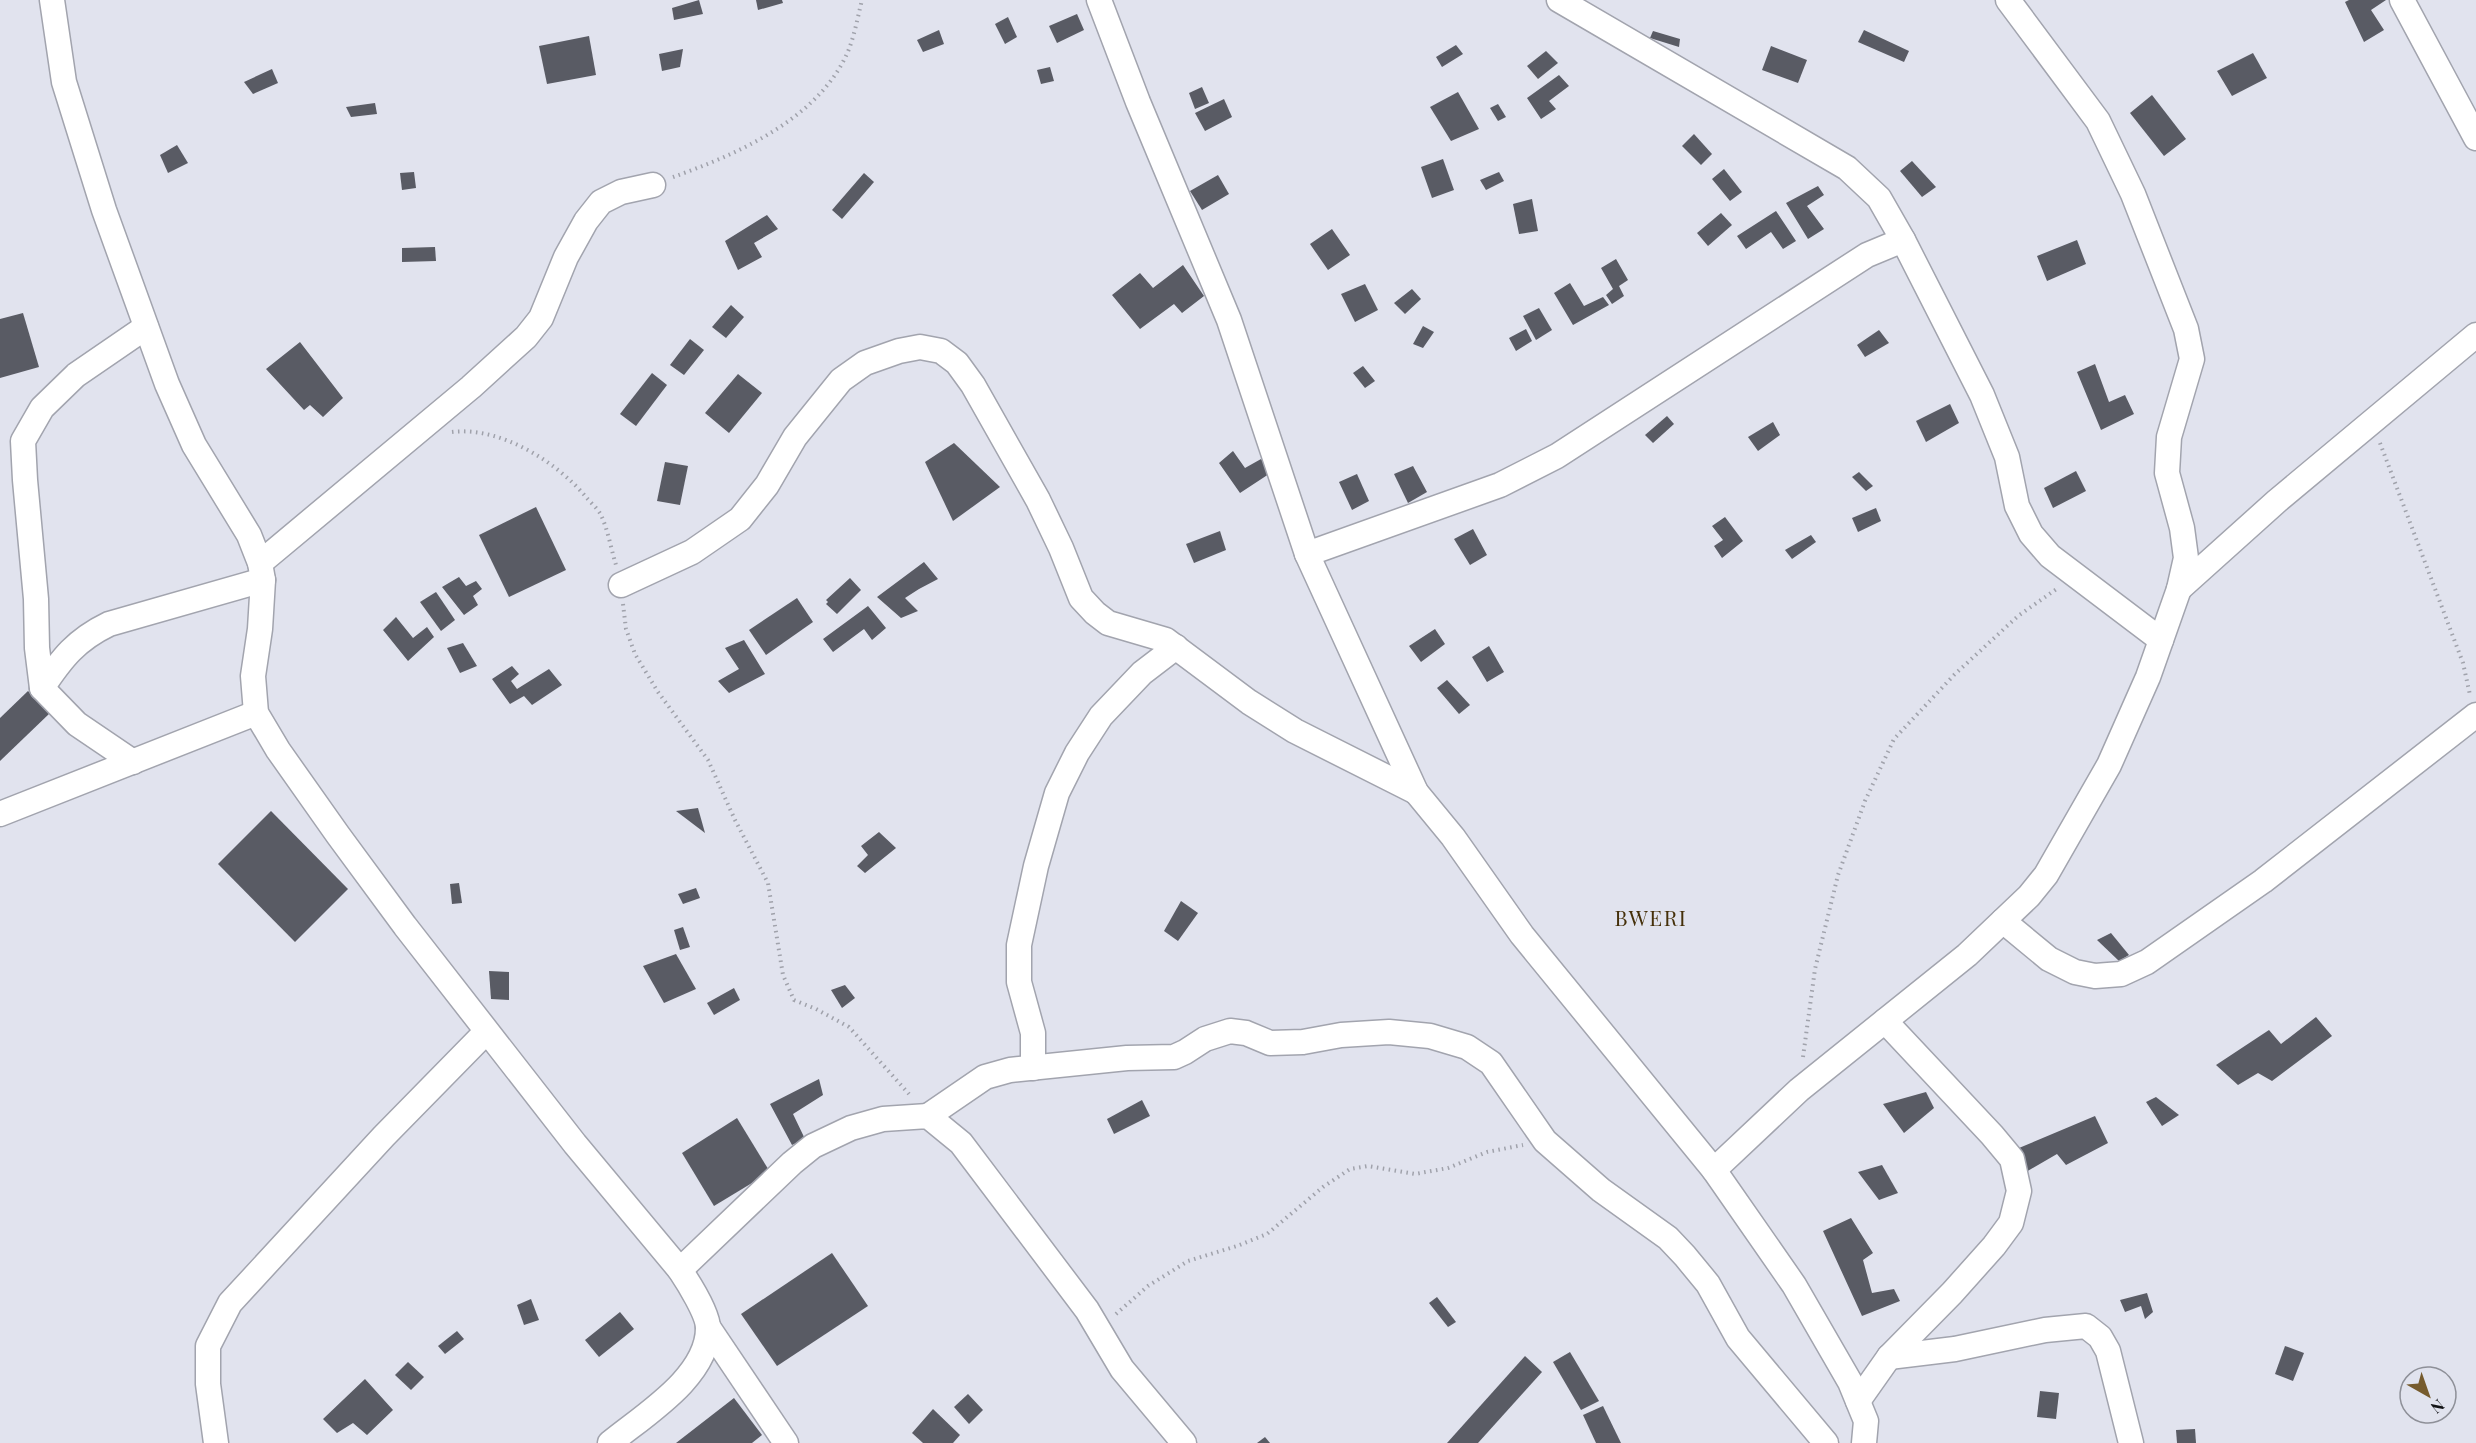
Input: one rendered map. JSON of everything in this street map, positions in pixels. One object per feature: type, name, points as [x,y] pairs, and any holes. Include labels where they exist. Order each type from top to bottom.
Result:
[{"type":"street","points":[[52,0],[64,82],[104,210],[146,327],[167,384],[194,445],[249,535],[261,571],[260,630],[253,675],[256,713],[278,750],[338,835],[486,1032],[680,1270],[694,1292],[708,1327],[786,1443]]},
{"type":"street","points":[[1099,0],[1138,102],[1229,320],[1307,554],[1416,792],[1453,837],[1522,935],[1714,1170],[1794,1285],[1850,1382],[1866,1421],[1864,1443]]},
{"type":"street","points":[[1559,0],[1847,168],[1879,198],[1903,240],[1982,395],[2007,457],[2017,506],[2031,534],[2050,556],[2161,640]]},
{"type":"street","points":[[1714,1170],[1799,1090],[1967,955],[2046,875],[2109,765],[2148,677],[2179,589],[2186,558],[2182,528],[2167,473],[2169,437],[2192,359],[2186,329],[2133,194],[2098,121],[2008,0]]},
{"type":"street","points":[[2402,0],[2476,138]]},
{"type":"street","points":[[42,688],[70,649],[87,635],[109,624],[261,571],[526,337],[541,318],[566,257],[586,221],[601,202],[621,192],[653,185]]},
{"type":"street","points":[[1307,554],[1500,485],[1557,456],[1867,255],[1903,240]]},
{"type":"street","points":[[133,762],[77,724],[42,688],[37,648],[36,599],[23,441],[42,408],[76,375],[146,327]]},
{"type":"street","points":[[2179,589],[2277,501],[2476,335]]},
{"type":"street","points":[[621,585],[692,552],[740,519],[767,485],[795,437],[841,380],[865,363],[899,351],[920,347],[941,351],[957,363],[973,385],[1038,500],[1082,598],[1108,623],[1166,640],[1233,690],[1295,730],[1416,792]]},
{"type":"street","points":[[1033,1068],[1033,1033],[1019,982],[1019,945],[1036,866],[1058,793],[1077,753],[1101,716],[1143,673],[1176,646]]},
{"type":"street","points":[[0,814],[256,713]]},
{"type":"street","points":[[2003,921],[2049,959],[2075,972],[2095,976],[2121,974],[2147,962],[2263,881],[2475,716]]},
{"type":"street","points":[[1858,1401],[1889,1357],[1994,1246],[2011,1223],[2019,1191],[2012,1159],[1885,1021]]},
{"type":"street","points":[[680,1270],[792,1163],[813,1146],[850,1128],[872,1122],[928,1116],[985,1077],[1010,1071],[1127,1058],[1174,1057],[1185,1053],[1205,1039],[1230,1031],[1270,1043],[1303,1042],[1341,1035],[1389,1032],[1430,1036],[1467,1047],[1491,1064],[1545,1141],[1600,1190],[1668,1239],[1686,1256],[1708,1284],[1738,1338],[1826,1443]]},
{"type":"street","points":[[216,1443],[208,1384],[208,1346],[230,1303],[384,1136],[486,1032]]},
{"type":"street","points":[[928,1116],[961,1143],[1100,1329],[1122,1369],[1184,1443]]},
{"type":"street","points":[[1889,1357],[1955,1349],[2045,1330],[2086,1326],[2100,1337],[2108,1351],[2131,1443]]},
{"type":"street","points":[[610,1443],[685,1382],[701,1359],[708,1327]]},
{"type":"path","points":[[653,185],[708,165],[774,132],[803,108],[830,82],[849,49],[862,0]]},
{"type":"path","points":[[2372,420],[2463,663],[2475,716]]},
{"type":"path","points":[[410,438],[462,431],[502,439],[537,455],[572,480],[601,514],[621,585],[626,629],[635,654],[658,692],[708,760],[735,820],[768,883],[783,975],[794,1000],[849,1027],[928,1116]]},
{"type":"path","points":[[1799,1090],[1815,969],[1838,875],[1865,801],[1894,739],[1954,675],[2018,615],[2076,575]]},
{"type":"path","points":[[1100,1329],[1148,1286],[1175,1268],[1188,1260],[1237,1246],[1267,1234],[1323,1186],[1350,1169],[1368,1166],[1414,1174],[1448,1168],[1487,1152],[1545,1141]]},
{"type":"building","points":[[699,0],[703,14],[674,20],[672,8]]},
{"type":"building","points":[[756,0],[782,0],[783,3],[758,10]]},
{"type":"building","points":[[2349,0],[2386,0],[2371,10],[2384,30],[2364,42],[2345,2]]},
{"type":"building","points":[[1077,14],[1084,30],[1057,43],[1049,26]]},
{"type":"building","points":[[1008,17],[1017,37],[1005,44],[995,24]]},
{"type":"building","points":[[939,30],[944,44],[923,52],[917,40]]},
{"type":"building","points":[[1864,30],[1909,51],[1904,62],[1858,42]]},
{"type":"building","points":[[1653,31],[1680,39],[1679,47],[1650,38]]},
{"type":"building","points":[[589,36],[596,75],[547,84],[539,46]]},
{"type":"building","points":[[1456,45],[1463,54],[1442,67],[1436,57]]},
{"type":"building","points":[[1771,46],[1807,60],[1798,83],[1762,70]]},
{"type":"building","points":[[683,49],[680,67],[662,71],[659,54]]},
{"type":"building","points":[[1546,51],[1558,63],[1538,79],[1527,66]]},
{"type":"building","points":[[2253,53],[2267,78],[2232,96],[2217,71]]},
{"type":"building","points":[[1050,67],[1054,81],[1041,84],[1037,70]]},
{"type":"building","points":[[272,69],[278,83],[253,94],[244,82]]},
{"type":"building","points":[[1559,75],[1569,86],[1549,101],[1556,109],[1541,119],[1527,98]]},
{"type":"building","points":[[1202,87],[1209,103],[1195,109],[1189,93]]},
{"type":"building","points":[[1458,92],[1479,129],[1451,141],[1430,107]]},
{"type":"building","points":[[2152,95],[2186,139],[2164,156],[2130,113]]},
{"type":"building","points":[[1224,99],[1232,117],[1205,131],[1195,113]]},
{"type":"building","points":[[375,103],[377,114],[351,117],[346,107]]},
{"type":"building","points":[[1498,104],[1506,117],[1498,121],[1490,108]]},
{"type":"building","points":[[1694,134],[1712,154],[1701,165],[1682,146]]},
{"type":"building","points":[[177,145],[188,163],[168,173],[160,155]]},
{"type":"building","points":[[1443,159],[1454,190],[1432,198],[1421,167]]},
{"type":"building","points":[[1912,161],[1936,187],[1922,197],[1900,171]]},
{"type":"building","points":[[1724,169],[1742,192],[1730,201],[1712,179]]},
{"type":"building","points":[[414,172],[416,188],[402,190],[400,173]]},
{"type":"building","points":[[1499,172],[1504,181],[1486,190],[1480,180]]},
{"type":"building","points":[[864,173],[874,182],[842,219],[832,210]]},
{"type":"building","points":[[1218,175],[1229,194],[1202,210],[1190,191]]},
{"type":"building","points":[[1818,186],[1824,195],[1807,206],[1824,229],[1808,239],[1786,203]]},
{"type":"building","points":[[1532,199],[1538,231],[1519,234],[1513,204]]},
{"type":"building","points":[[1776,211],[1796,241],[1783,249],[1771,232],[1746,249],[1737,236]]},
{"type":"building","points":[[1721,213],[1732,225],[1708,246],[1697,233]]},
{"type":"building","points":[[767,215],[778,229],[754,243],[762,257],[738,270],[725,241]]},
{"type":"building","points":[[1332,229],[1350,255],[1328,270],[1310,244]]},
{"type":"building","points":[[2077,240],[2086,264],[2047,281],[2037,256]]},
{"type":"building","points":[[435,247],[436,261],[402,262],[402,248]]},
{"type":"building","points":[[1616,259],[1628,280],[1619,286],[1624,296],[1612,304],[1606,295],[1613,289],[1601,268]]},
{"type":"building","points":[[1183,265],[1204,296],[1182,313],[1174,304],[1140,329],[1112,295],[1140,273],[1153,288]]},
{"type":"building","points":[[1570,283],[1584,306],[1603,297],[1609,305],[1573,325],[1554,293]]},
{"type":"building","points":[[1365,284],[1378,310],[1355,322],[1341,294]]},
{"type":"building","points":[[1412,289],[1421,299],[1405,314],[1394,303]]},
{"type":"building","points":[[731,305],[744,317],[726,338],[712,327]]},
{"type":"building","points":[[1539,308],[1552,330],[1536,340],[1523,316]]},
{"type":"building","points":[[23,313],[39,367],[0,378],[0,319]]},
{"type":"building","points":[[1423,326],[1434,332],[1423,348],[1413,344]]},
{"type":"building","points":[[1526,329],[1532,341],[1516,351],[1509,338]]},
{"type":"building","points":[[1879,330],[1889,343],[1865,357],[1857,345]]},
{"type":"building","points":[[690,339],[704,350],[684,375],[670,365]]},
{"type":"building","points":[[300,342],[343,398],[323,417],[310,405],[304,410],[266,369]]},
{"type":"building","points":[[2095,364],[2109,402],[2125,395],[2134,414],[2101,430],[2077,372]]},
{"type":"building","points":[[1363,366],[1375,381],[1365,388],[1353,373]]},
{"type":"building","points":[[652,373],[667,385],[636,426],[620,414]]},
{"type":"building","points":[[738,374],[762,393],[729,433],[705,413]]},
{"type":"building","points":[[1950,404],[1959,423],[1926,442],[1916,421]]},
{"type":"building","points":[[1667,416],[1674,424],[1653,443],[1645,435]]},
{"type":"building","points":[[1773,422],[1780,435],[1758,451],[1748,437]]},
{"type":"building","points":[[954,443],[1000,487],[953,521],[925,462]]},
{"type":"building","points":[[1233,451],[1245,468],[1261,459],[1272,472],[1240,493],[1219,463]]},
{"type":"building","points":[[665,462],[688,466],[680,505],[657,501]]},
{"type":"building","points":[[1413,466],[1427,492],[1408,503],[1394,474]]},
{"type":"building","points":[[2076,471],[2086,491],[2053,508],[2044,488]]},
{"type":"building","points":[[1859,472],[1873,486],[1866,491],[1852,477]]},
{"type":"building","points":[[1357,474],[1369,501],[1352,510],[1339,482]]},
{"type":"building","points":[[536,507],[566,570],[509,597],[479,535]]},
{"type":"building","points":[[1876,508],[1881,521],[1858,532],[1852,518]]},
{"type":"building","points":[[1725,517],[1743,541],[1722,558],[1714,546],[1723,540],[1712,526]]},
{"type":"building","points":[[1473,529],[1487,555],[1470,565],[1454,539]]},
{"type":"building","points":[[1220,531],[1226,550],[1194,563],[1186,544]]},
{"type":"building","points":[[1811,535],[1816,542],[1792,559],[1785,550]]},
{"type":"building","points":[[924,562],[938,579],[905,598],[918,611],[901,618],[877,597]]},
{"type":"building","points":[[459,577],[466,586],[476,581],[482,589],[473,596],[478,605],[464,615],[442,587]]},
{"type":"building","points":[[850,578],[861,590],[837,614],[826,604],[828,602],[826,600]]},
{"type":"building","points":[[436,592],[455,620],[441,631],[420,602]]},
{"type":"building","points":[[797,598],[813,622],[766,655],[749,630]]},
{"type":"building","points":[[868,606],[886,628],[872,640],[864,629],[833,652],[823,639]]},
{"type":"building","points":[[396,617],[413,638],[427,627],[434,637],[408,661],[383,630]]},
{"type":"building","points":[[1435,629],[1445,644],[1421,662],[1409,646]]},
{"type":"building","points":[[744,640],[765,674],[729,693],[718,681],[739,669],[725,648]]},
{"type":"building","points":[[463,643],[477,666],[460,673],[447,648]]},
{"type":"building","points":[[1489,646],[1504,672],[1487,682],[1472,657]]},
{"type":"building","points":[[512,666],[519,674],[511,681],[517,689],[549,669],[562,685],[532,705],[524,696],[510,704],[492,679]]},
{"type":"building","points":[[1447,680],[1470,705],[1459,714],[1437,688]]},
{"type":"building","points":[[28,691],[50,713],[0,761],[0,718]]},
{"type":"building","points":[[698,808],[705,833],[676,811]]},
{"type":"building","points":[[271,811],[348,889],[295,942],[218,864]]},
{"type":"building","points":[[879,832],[896,848],[865,873],[857,866],[868,855],[861,846]]},
{"type":"building","points":[[459,883],[462,903],[452,904],[450,884]]},
{"type":"building","points":[[696,888],[700,898],[683,904],[678,894]]},
{"type":"building","points":[[1181,901],[1198,913],[1178,941],[1164,931]]},
{"type":"building","points":[[683,927],[690,947],[680,950],[674,930]]},
{"type":"building","points":[[2111,933],[2129,955],[2119,961],[2097,940]]},
{"type":"building","points":[[676,954],[696,989],[664,1003],[643,966]]},
{"type":"building","points":[[489,971],[509,972],[509,1000],[491,999]]},
{"type":"building","points":[[845,985],[855,998],[842,1008],[831,990]]},
{"type":"building","points":[[734,988],[740,1000],[714,1015],[707,1003]]},
{"type":"building","points":[[2316,1017],[2332,1036],[2272,1081],[2258,1073],[2238,1085],[2216,1065],[2269,1030],[2281,1044]]},
{"type":"building","points":[[819,1079],[823,1095],[793,1114],[805,1139],[792,1145],[770,1104]]},
{"type":"building","points":[[1926,1092],[1934,1108],[1904,1133],[1883,1104]]},
{"type":"building","points":[[2156,1097],[2179,1115],[2162,1126],[2146,1102]]},
{"type":"building","points":[[1142,1100],[1150,1116],[1114,1134],[1107,1119]]},
{"type":"building","points":[[2095,1116],[2108,1143],[2066,1165],[2057,1154],[2026,1172],[2019,1148]]},
{"type":"building","points":[[737,1118],[770,1172],[714,1206],[682,1153]]},
{"type":"building","points":[[1882,1165],[1898,1193],[1879,1200],[1858,1172]]},
{"type":"building","points":[[1851,1218],[1873,1253],[1863,1260],[1872,1293],[1894,1289],[1900,1301],[1862,1316],[1823,1231]]},
{"type":"building","points":[[832,1253],[868,1306],[777,1366],[741,1314]]},
{"type":"building","points":[[2147,1293],[2153,1312],[2145,1319],[2141,1306],[2125,1312],[2120,1300]]},
{"type":"building","points":[[1437,1297],[1456,1322],[1448,1327],[1429,1303]]},
{"type":"building","points":[[531,1299],[539,1320],[524,1325],[517,1305]]},
{"type":"building","points":[[620,1312],[634,1329],[599,1357],[585,1340]]},
{"type":"building","points":[[457,1331],[464,1339],[445,1354],[438,1346]]},
{"type":"building","points":[[2285,1346],[2304,1353],[2293,1381],[2275,1374]]},
{"type":"building","points":[[1570,1352],[1599,1401],[1581,1410],[1553,1362]]},
{"type":"building","points":[[1525,1356],[1542,1372],[1478,1443],[1447,1443]]},
{"type":"building","points":[[408,1362],[424,1377],[411,1390],[395,1375]]},
{"type":"building","points":[[365,1379],[393,1410],[367,1435],[353,1423],[337,1433],[323,1419]]},
{"type":"building","points":[[2040,1391],[2059,1393],[2056,1419],[2037,1417]]},
{"type":"building","points":[[968,1394],[983,1410],[969,1424],[954,1407]]},
{"type":"building","points":[[734,1398],[762,1435],[752,1443],[676,1443]]},
{"type":"building","points":[[1603,1406],[1621,1443],[1596,1443],[1583,1415]]},
{"type":"building","points":[[933,1409],[960,1435],[953,1443],[923,1443],[912,1433]]},
{"type":"building","points":[[2195,1429],[2196,1443],[2177,1443],[2176,1430]]},
{"type":"building","points":[[1265,1437],[1270,1443],[1257,1443]]},
{"type":"district","name":"BWERI","points":[[1651,917]]}]
